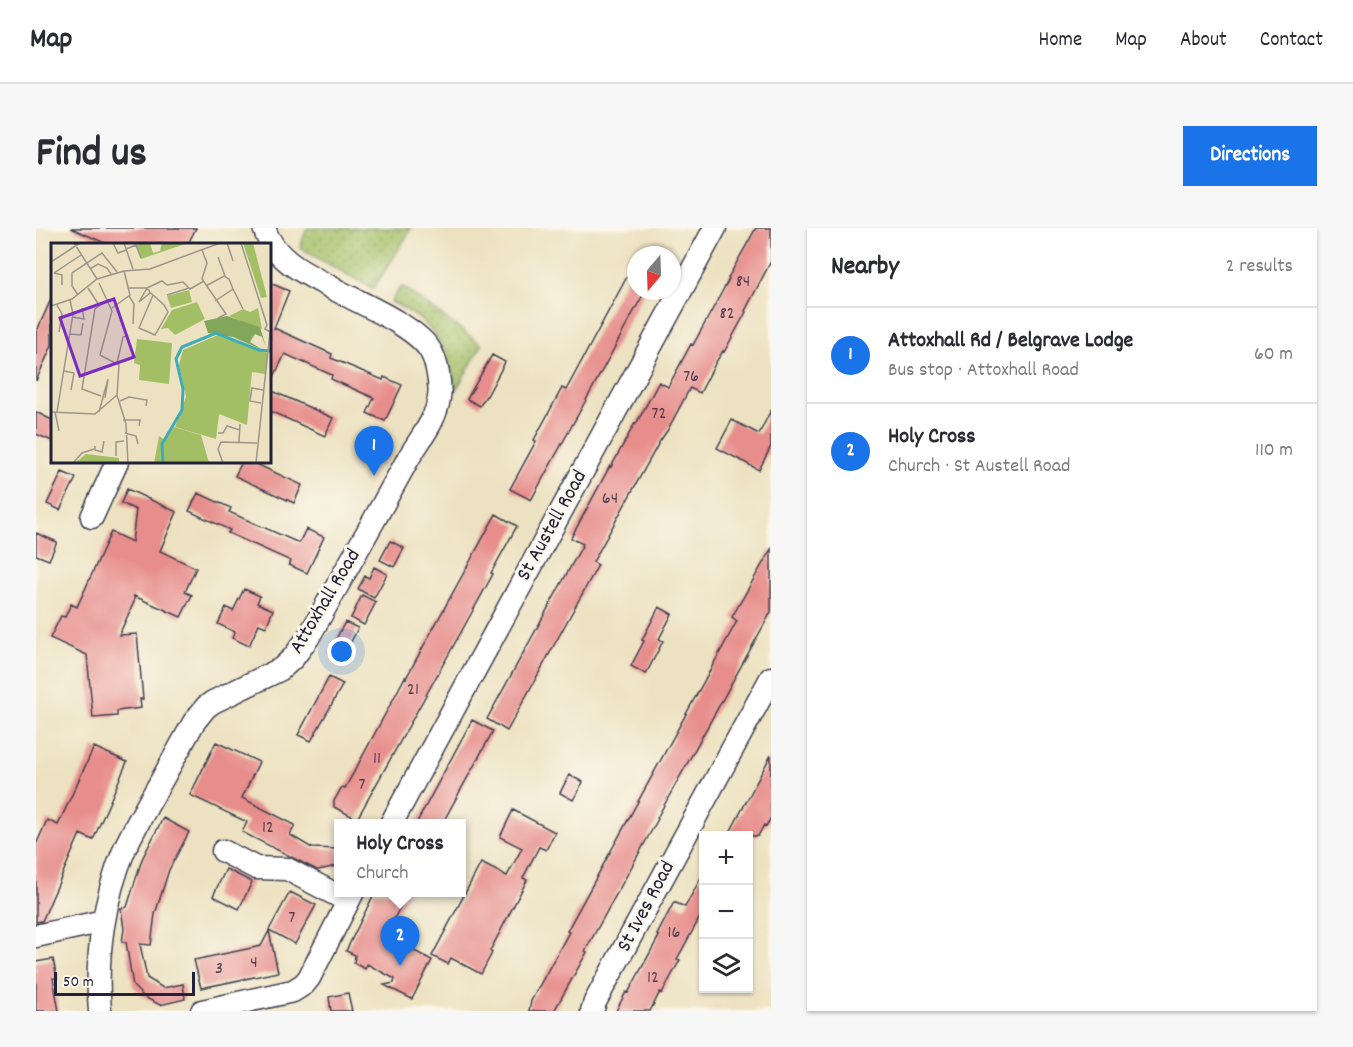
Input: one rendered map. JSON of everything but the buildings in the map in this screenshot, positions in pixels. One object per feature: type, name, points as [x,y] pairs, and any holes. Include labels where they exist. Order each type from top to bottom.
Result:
[{"type":"street","name":"St Austell Road","points":[[394,819],[715,228]]},
{"type":"street","name":"Attoxhall Road","points":[[100,1011],[98,977],[104,921],[114,880],[131,836],[194,722],[213,702],[281,669],[298,652],[412,452],[424,435],[439,399],[437,367],[430,351],[418,336],[293,266],[272,248]]},
{"type":"street","points":[[92,517],[116,464]]},
{"type":"street","name":"St Ives Road","points":[[592,1011],[771,678]]},
{"type":"street","points":[[223,851],[256,868],[287,868],[334,889]]},
{"type":"street","points":[[202,1011],[254,1005],[293,991],[304,984],[351,897]]},
{"type":"street","points":[[36,936],[104,921]]},
{"type":"green space","points":[[307,228],[411,228],[373,289],[300,248]]},
{"type":"green space","points":[[403,287],[482,345],[456,390],[449,360],[436,336],[417,317],[391,302],[399,289]]},
{"type":"place","name":"Attoxhall Rd / Belgrave Lodge","points":[[374,476]]},
{"type":"place","name":"Holy Cross","points":[[400,966]]}]
